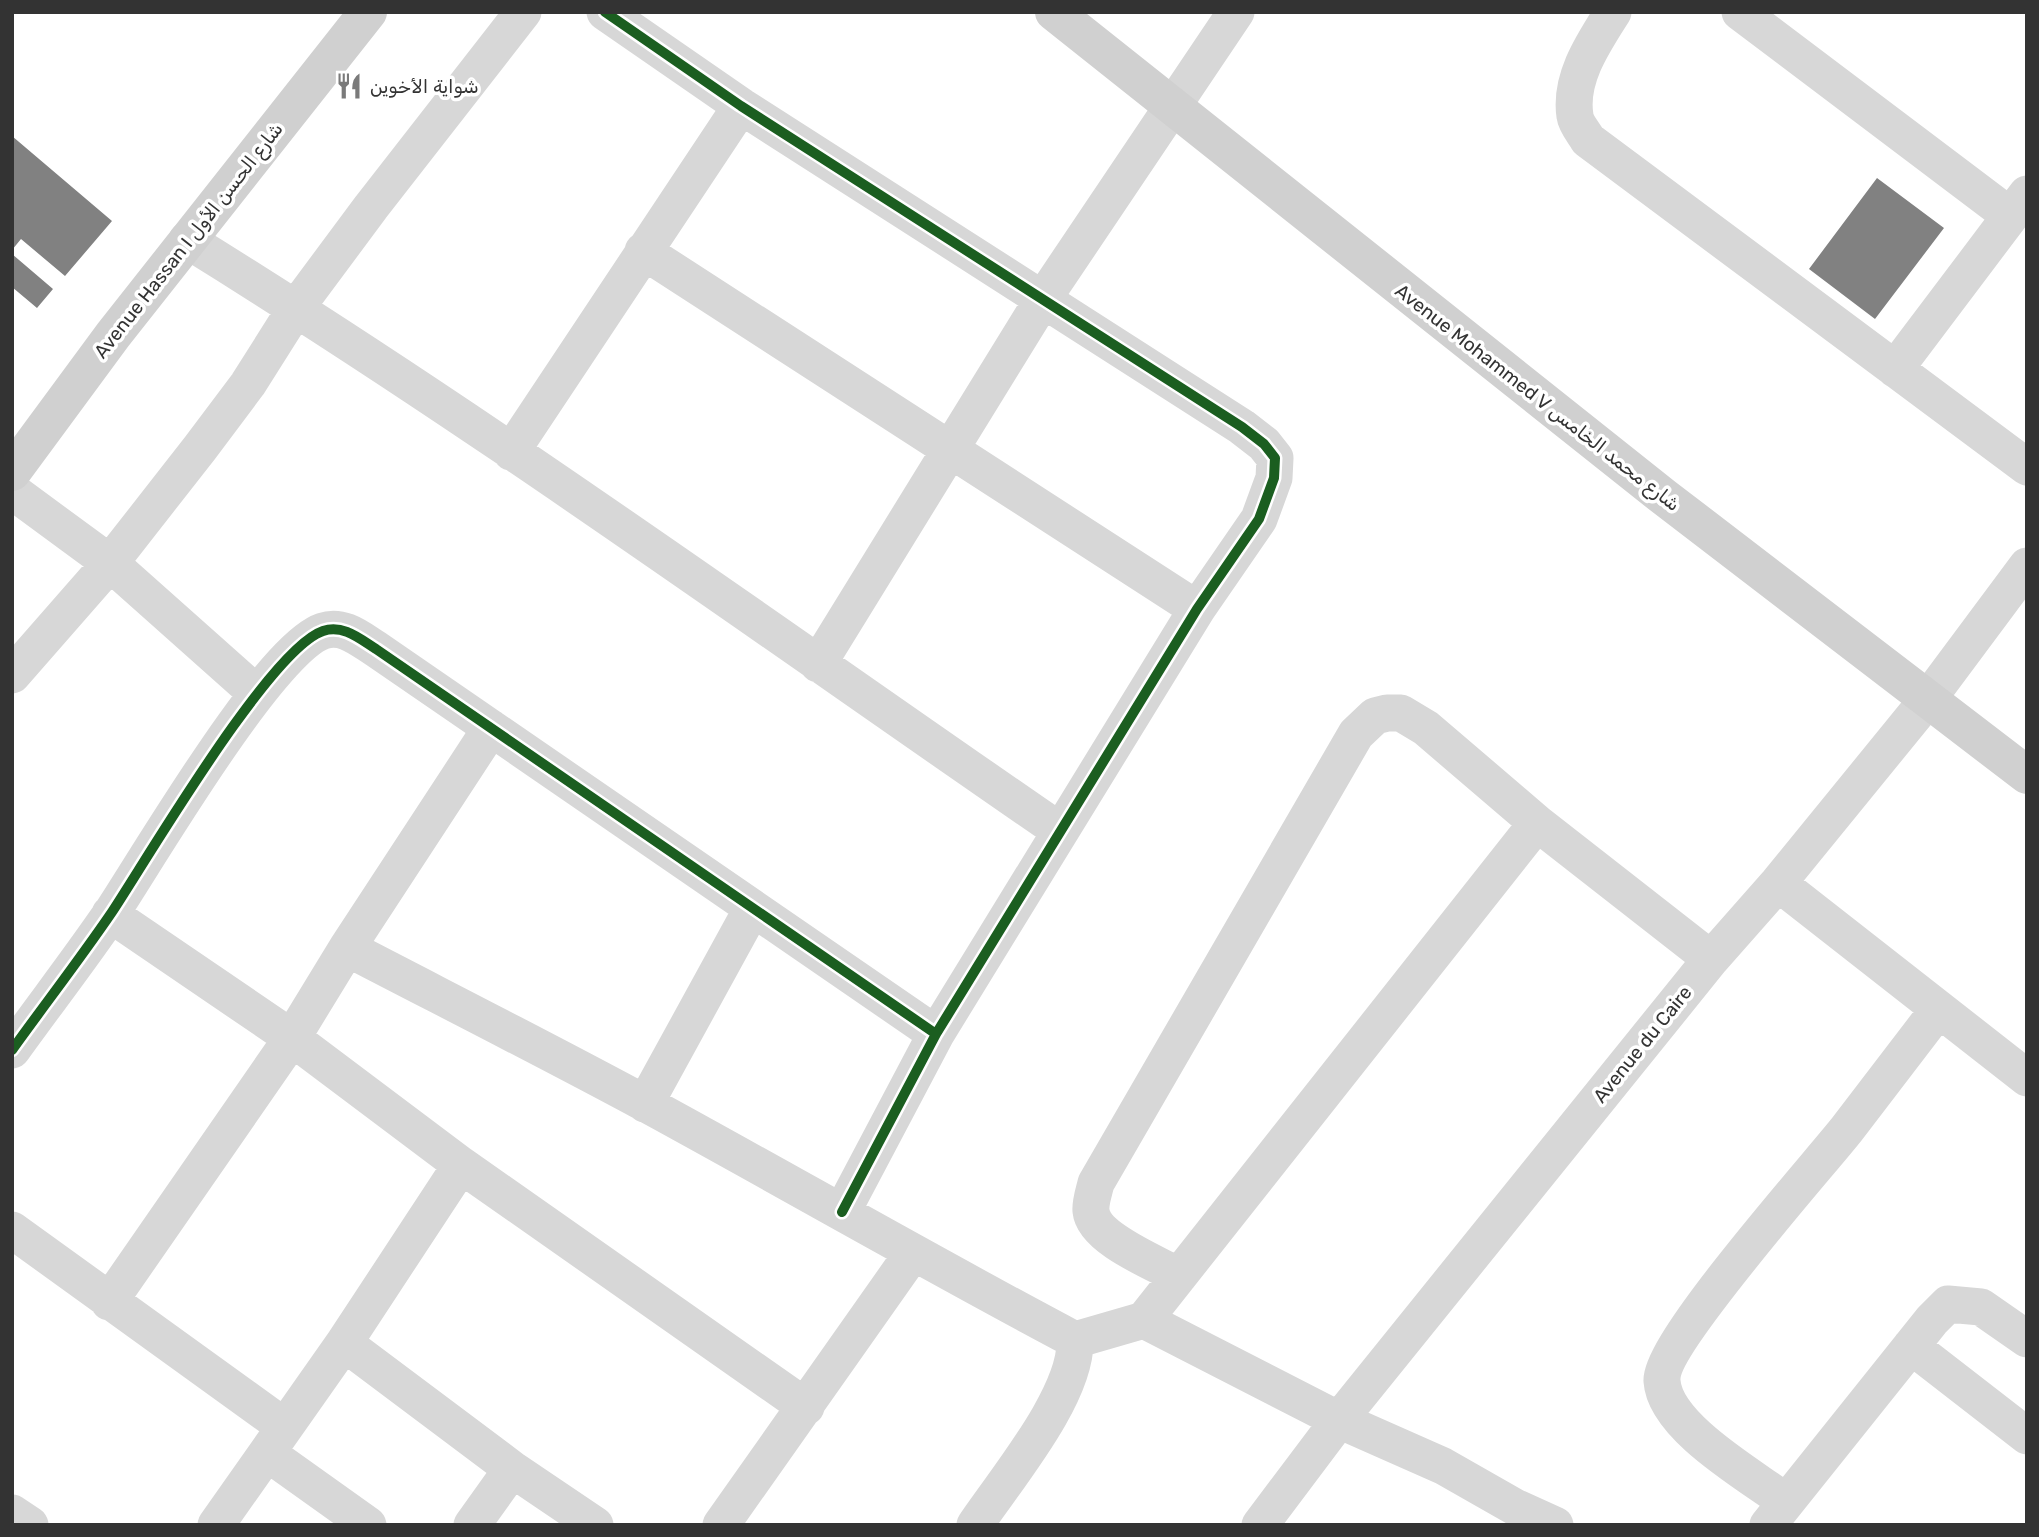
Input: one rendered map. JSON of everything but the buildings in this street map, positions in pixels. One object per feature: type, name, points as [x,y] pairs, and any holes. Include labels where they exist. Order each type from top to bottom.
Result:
[{"type":"main road","name":"Avenue Hassan I شارع الحسن الأول","points":[[12,472],[187,240],[368,12]]},
{"type":"main road","name":"Avenue Mohammed V شارع محمد الخامس","points":[[1054,12],[1664,497],[2027,775]]},
{"type":"street","points":[[12,675],[110,563],[248,384],[296,308],[523,12]]},
{"type":"street","points":[[606,12],[741,106],[1242,427],[1264,444],[1275,458],[1275,478],[1259,519],[1197,609],[936,1034],[842,1212]]},
{"type":"street","points":[[818,664],[1044,299],[1236,12]]},
{"type":"street","points":[[1613,12],[1583,63],[1576,96],[1575,118],[1588,140],[2027,467]]},
{"type":"street","points":[[1740,12],[2018,205],[1895,369]]},
{"type":"street","points":[[511,452],[741,106]]},
{"type":"street","points":[[187,240],[296,308],[511,452],[1060,831]]},
{"type":"street","points":[[643,251],[1197,609]]},
{"type":"street","points":[[12,491],[110,563],[256,694]]},
{"type":"street","name":"Avenue du Caire","points":[[1260,1525],[1339,1420],[1712,958],[1778,883],[1928,699],[2027,566]]},
{"type":"street","points":[[12,1050],[110,914],[256,694],[298,646],[326,629],[348,631],[936,1034]]},
{"type":"street","points":[[1179,1276],[1115,1242],[1097,1227],[1091,1211],[1096,1183],[1356,734],[1375,716],[1401,713],[1426,728],[1537,823],[1712,958]]},
{"type":"street","points":[[109,1302],[292,1038],[347,948],[491,728]]},
{"type":"street","points":[[347,948],[645,1104],[842,1212],[912,1254],[1075,1340],[1144,1320],[1537,823]]},
{"type":"street","points":[[1778,883],[2027,1077]]},
{"type":"street","points":[[645,1104],[752,909]]},
{"type":"street","points":[[110,914],[292,1038],[461,1165],[806,1407]]},
{"type":"street","points":[[1938,1010],[1846,1130],[1700,1309],[1671,1353],[1661,1379],[1669,1405],[1776,1513],[1948,1304],[1981,1307],[2027,1339]]},
{"type":"street","points":[[216,1525],[344,1343],[461,1165]]},
{"type":"street","points":[[12,1230],[109,1302],[276,1440],[368,1525]]},
{"type":"street","points":[[721,1525],[912,1254]]},
{"type":"street","points":[[1144,1320],[1339,1420],[1443,1466],[1508,1516],[1555,1525]]},
{"type":"street","points":[[975,1525],[1062,1393],[1075,1358],[1075,1340]]},
{"type":"street","points":[[344,1343],[512,1469],[595,1525]]},
{"type":"street","points":[[1911,1346],[2027,1436]]},
{"type":"street","points":[[472,1525],[512,1469]]},
{"type":"street","points":[[12,1513],[30,1525]]},
{"type":"cycle path","points":[[605,12],[741,106],[1242,427],[1264,444],[1275,458],[1274,478],[1259,519],[1197,609],[936,1034],[842,1212]]},
{"type":"cycle path","points":[[12,1050],[112,912],[211,757],[243,713],[300,646],[330,629],[351,634],[376,649],[936,1034]]},
{"type":"place","name":"شواية الأخوين","points":[[349,86]]}]
